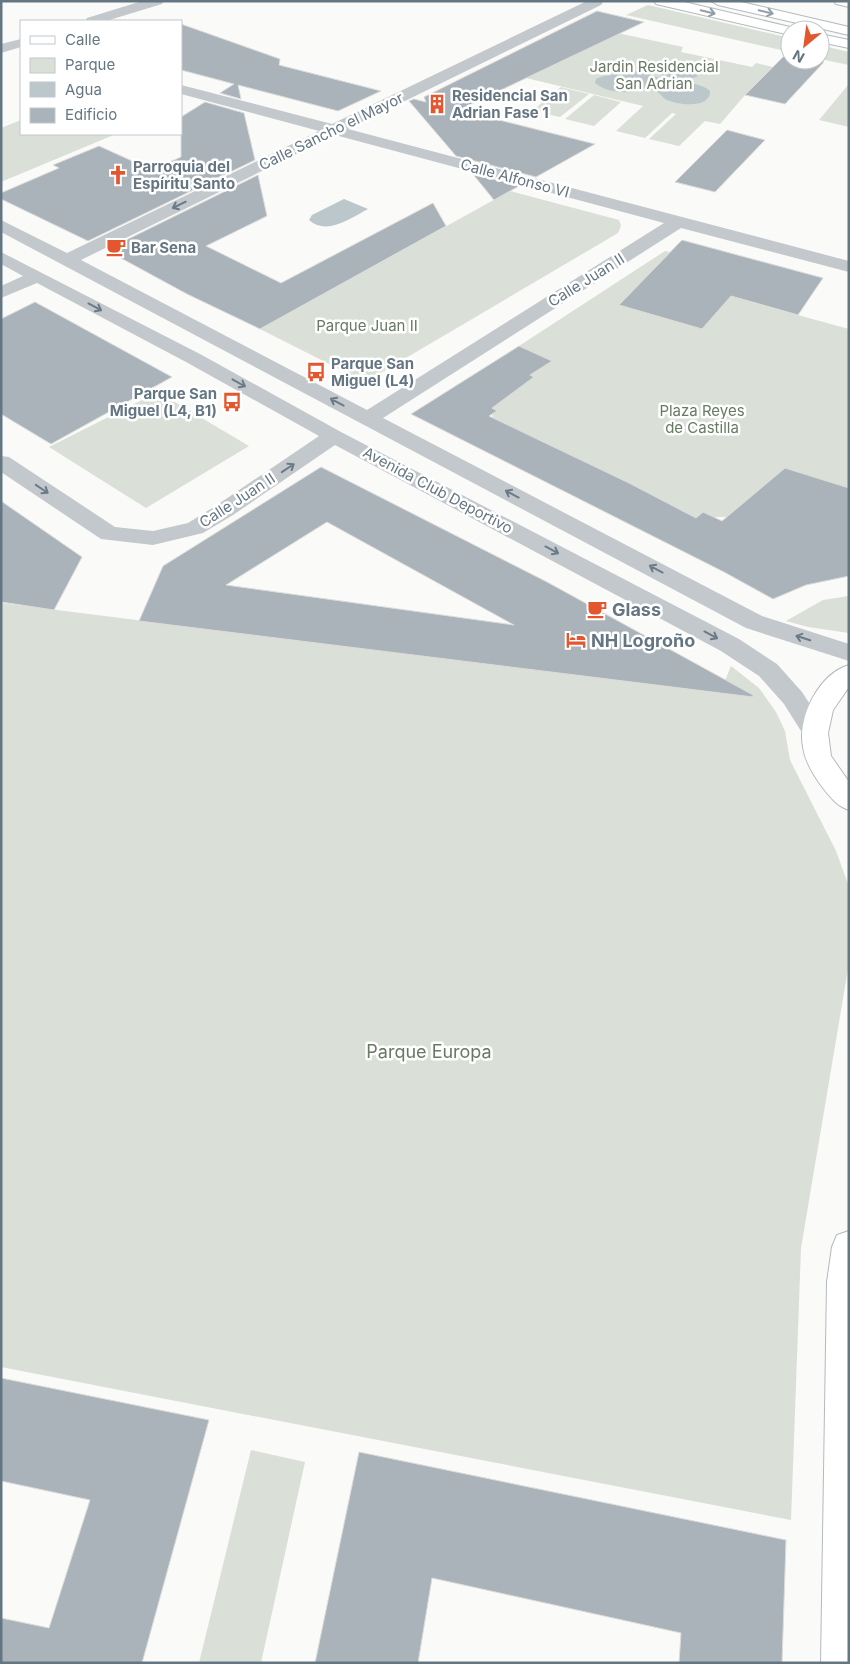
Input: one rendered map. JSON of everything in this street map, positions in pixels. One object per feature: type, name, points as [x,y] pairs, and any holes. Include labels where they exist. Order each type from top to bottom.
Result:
[{"type":"main road","points":[[661,1],[780,29]]},
{"type":"main road","points":[[718,1],[849,31]]},
{"type":"main road","points":[[841,1],[849,3]]},
{"type":"main road","points":[[830,12],[849,16]]},
{"type":"main road","points":[[830,40],[849,44]]},
{"type":"main road","points":[[849,674],[834,688],[825,702],[817,720],[815,732],[817,754],[826,772],[849,800]]},
{"type":"main road","points":[[842,1663],[844,1312],[849,1247]]},
{"type":"street","points":[[95,20],[152,2]]},
{"type":"street","name":"Calle Sancho el Mayor","points":[[66,260],[596,2]]},
{"type":"street","points":[[1,49],[20,44]]},
{"type":"street","name":"Calle Alfonso VI","points":[[182,89],[849,268]]},
{"type":"street","name":"Calle Juan II","points":[[368,418],[678,222]]},
{"type":"street","name":"Avenida Club Deportivo","points":[[1,225],[754,622],[849,653]]},
{"type":"street","name":"Avenida Club Deportivo","points":[[1,257],[745,654],[768,670],[792,698],[815,732]]},
{"type":"street","points":[[1,293],[36,276]]},
{"type":"street","name":"Avenida Club Deportivo","points":[[36,276],[113,285]]},
{"type":"street","name":"Calle Juan II","points":[[1,462],[109,534],[153,538],[195,528],[225,510],[334,436]]},
{"type":"green space","points":[[648,5],[780,36],[780,50],[626,15]]},
{"type":"green space","name":"Jardin Residencial San Adrian","points":[[608,31],[683,47],[681,52],[752,67],[756,63],[773,67],[720,124],[705,121],[679,146],[649,139],[676,114],[672,113],[645,138],[616,131],[643,106],[526,78],[561,61]]},
{"type":"green space","points":[[830,47],[849,52],[849,65],[830,61]]},
{"type":"green space","points":[[849,84],[849,127],[819,120]]},
{"type":"green space","points":[[561,87],[589,94],[560,117],[532,111]]},
{"type":"green space","points":[[594,95],[621,102],[594,126],[565,119]]},
{"type":"green space","points":[[20,120],[20,135],[114,135],[1,182],[1,128]]},
{"type":"green space","name":"Parque Juan II","points":[[510,191],[619,220],[621,226],[618,233],[377,375],[365,379],[355,377],[260,329]]},
{"type":"green space","name":"Plaza Reyes de Castilla","points":[[665,251],[670,252],[619,305],[694,327],[710,309],[697,275],[754,303],[849,329],[849,488],[785,468],[727,517],[713,517],[703,512],[697,517],[698,522],[544,442],[535,438],[531,440],[495,421],[492,415],[497,411],[491,407],[522,382],[526,383],[533,377],[530,375],[551,361],[519,346]]},
{"type":"green space","points":[[158,392],[249,446],[146,508],[49,447]]},
{"type":"green space","points":[[849,596],[849,633],[808,627],[786,621],[823,600]]},
{"type":"green space","name":"Parque Europa","points":[[1,603],[720,693],[731,666],[759,688],[776,712],[785,731],[790,760],[836,851],[849,887],[849,963],[801,1248],[791,1520],[1,1367]]},
{"type":"green space","points":[[251,1450],[305,1462],[261,1663],[199,1663]]},
{"type":"water","points":[[644,58],[662,67],[693,73],[698,76],[684,79],[656,73],[648,70],[636,61]]},
{"type":"water","points":[[627,71],[700,86],[710,91],[709,97],[700,103],[686,104],[667,100],[654,90],[618,92],[608,90],[595,83],[596,79],[600,77]]},
{"type":"water","points":[[344,199],[368,209],[347,221],[331,226],[323,226],[309,220],[312,215]]},
{"type":"building","points":[[597,11],[644,22],[459,110],[595,144],[536,177],[456,156],[409,101],[414,99],[426,102],[424,97]]},
{"type":"building","points":[[182,24],[280,59],[279,65],[381,91],[338,111],[238,85],[241,99],[220,93],[234,84],[182,70]]},
{"type":"building","points":[[780,60],[780,70],[817,70],[785,104],[745,95]]},
{"type":"building","points":[[205,102],[244,113],[255,160],[88,241],[1,199],[1,193],[59,168],[53,165],[99,146],[152,170],[181,157],[182,116]]},
{"type":"building","points":[[727,130],[765,140],[715,192],[675,182]]},
{"type":"building","points":[[472,173],[519,186],[494,200]]},
{"type":"building","points":[[258,175],[267,216],[206,246],[281,283],[433,203],[446,226],[260,329],[187,294],[106,250]]},
{"type":"building","points":[[682,240],[823,278],[798,315],[731,296],[702,329],[619,305]]},
{"type":"building","points":[[35,302],[172,377],[51,444],[1,414],[1,319]]},
{"type":"building","points":[[519,346],[552,361],[530,375],[534,377],[492,408],[497,411],[489,416],[629,483],[696,518],[703,512],[722,521],[785,468],[849,488],[849,576],[806,585],[773,599],[724,572],[411,414]]},
{"type":"building","points":[[321,467],[547,582],[753,695],[753,697],[139,621],[163,566]],"holes":[[[327,522],[514,625],[226,585]]]},
{"type":"building","points":[[1,501],[82,557],[54,610],[1,602]]},
{"type":"building","points":[[1,1378],[209,1420],[142,1663],[1,1663],[1,1618],[49,1628],[90,1500],[1,1481]]},
{"type":"building","points":[[359,1452],[786,1540],[782,1663],[679,1663],[681,1633],[432,1578],[418,1663],[315,1663]]},
{"type":"place","name":"Residencial San Adrian Fase 1","points":[[437,104]]},
{"type":"place","name":"Parroquia del Espíritu Santo","points":[[118,175]]},
{"type":"place","name":"Bar Sena","points":[[116,247]]},
{"type":"place","name":"Parque San Miguel (L4)","points":[[316,372]]},
{"type":"place","name":"Parque San Miguel (L4, B1)","points":[[232,402]]},
{"type":"place","name":"Glass","points":[[597,609]]},
{"type":"place","name":"NH Logroño","points":[[576,640]]}]
